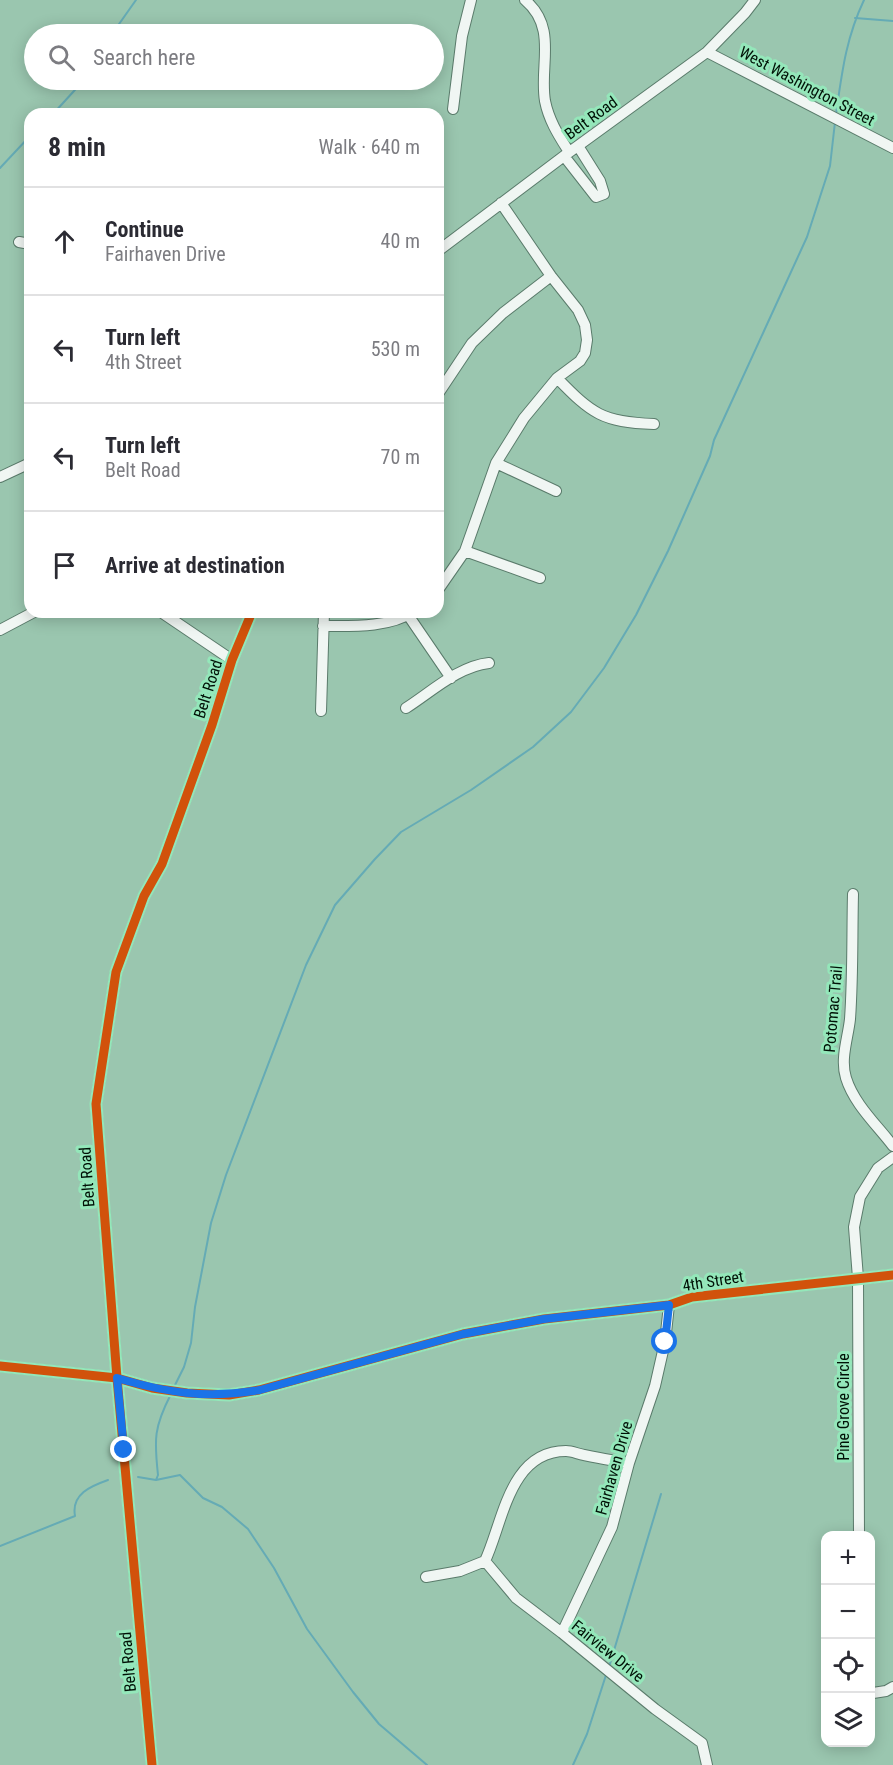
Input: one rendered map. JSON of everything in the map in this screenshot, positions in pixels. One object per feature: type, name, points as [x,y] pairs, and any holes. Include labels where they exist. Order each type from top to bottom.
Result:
[{"type":"street","points":[[453,109],[462,36],[471,0]]},
{"type":"street","points":[[525,0],[537,13],[545,32],[544,92],[550,120],[570,151]]},
{"type":"street","name":"Belt Road","points":[[444,241],[501,203],[707,52],[755,0]]},
{"type":"street","name":"West Washington Street","points":[[707,52],[893,148]]},
{"type":"street","points":[[444,581],[465,551],[496,463],[524,418],[557,378],[580,361],[585,353],[587,340],[585,325],[578,310],[550,276],[501,203]]},
{"type":"street","points":[[444,385],[472,343],[503,313],[550,276]]},
{"type":"street","points":[[557,378],[578,400],[601,416],[624,423],[654,424]]},
{"type":"street","points":[[496,463],[556,491]]},
{"type":"street","points":[[0,477],[24,466]]},
{"type":"street","points":[[465,551],[540,578]]},
{"type":"street","points":[[0,630],[24,617]]},
{"type":"street","points":[[170,618],[232,660]]},
{"type":"street","name":"Belt Road","points":[[152,1765],[117,1378],[96,1104],[116,972],[144,896],[162,864],[232,660],[250,618]]},
{"type":"street","points":[[321,711],[324,618]]},
{"type":"street","points":[[323,626],[354,626],[381,623],[396,618]]},
{"type":"street","points":[[413,618],[452,678]]},
{"type":"street","points":[[406,708],[452,678],[478,664],[489,663]]},
{"type":"street","name":"Potomac Trail","points":[[853,894],[852,977],[844,1058],[845,1076],[853,1094],[893,1146]]},
{"type":"street","name":"Pine Grove Circle","points":[[858,1531],[858,1278],[854,1227],[860,1197],[878,1168],[893,1156]]},
{"type":"street","name":"4th Street","points":[[0,1366],[117,1378],[152,1388],[187,1393],[229,1395],[260,1390],[463,1334],[544,1319],[669,1305],[692,1297],[893,1275]]},
{"type":"street","name":"Fairhaven Drive","points":[[562,1632],[612,1527],[629,1463],[655,1386],[665,1342],[669,1305]]},
{"type":"street","points":[[426,1577],[460,1571],[485,1561],[494,1543],[501,1512],[514,1484],[533,1462],[567,1451],[629,1463]]},
{"type":"street","name":"Fairview Drive","points":[[485,1561],[516,1598],[702,1743],[707,1765]]},
{"type":"street","points":[[875,1692],[886,1691],[893,1687]]},
{"type":"waterway","points":[[119,24],[136,0]]},
{"type":"waterway","points":[[836,114],[849,42],[864,0]]},
{"type":"waterway","points":[[855,18],[893,21]]},
{"type":"waterway","points":[[58,108],[75,90]]},
{"type":"waterway","points":[[173,1389],[184,1367],[191,1343],[195,1307],[211,1223],[226,1175],[306,965],[335,905],[401,832],[471,790],[533,747],[571,712],[604,668],[636,615],[668,551],[710,456],[714,440],[807,237],[830,166],[835,122]]},
{"type":"waterway","points":[[0,168],[24,142]]},
{"type":"waterway","points":[[156,1480],[158,1475],[156,1452],[158,1425],[171,1394]]},
{"type":"waterway","points":[[138,1477],[156,1480],[180,1475],[203,1498],[222,1507],[248,1529],[274,1568],[307,1629],[353,1692],[379,1724],[427,1765]]},
{"type":"waterway","points":[[0,1546],[75,1516],[76,1502],[79,1497],[89,1488],[108,1480]]},
{"type":"waterway","points":[[609,1667],[661,1494]]},
{"type":"waterway","points":[[573,1765],[587,1734],[606,1675]]},
{"type":"cycle path","points":[[152,1765],[117,1378],[96,1104],[116,972],[144,896],[162,864],[212,725],[232,660],[250,618]]},
{"type":"cycle path","points":[[0,1366],[117,1378],[152,1388],[187,1393],[229,1395],[259,1390],[463,1334],[544,1319],[669,1305],[692,1297],[893,1275]]},
{"type":"route","points":[[124,1450],[117,1378],[152,1388],[187,1393],[229,1395],[260,1390],[463,1334],[544,1319],[669,1305],[665,1342]]}]
